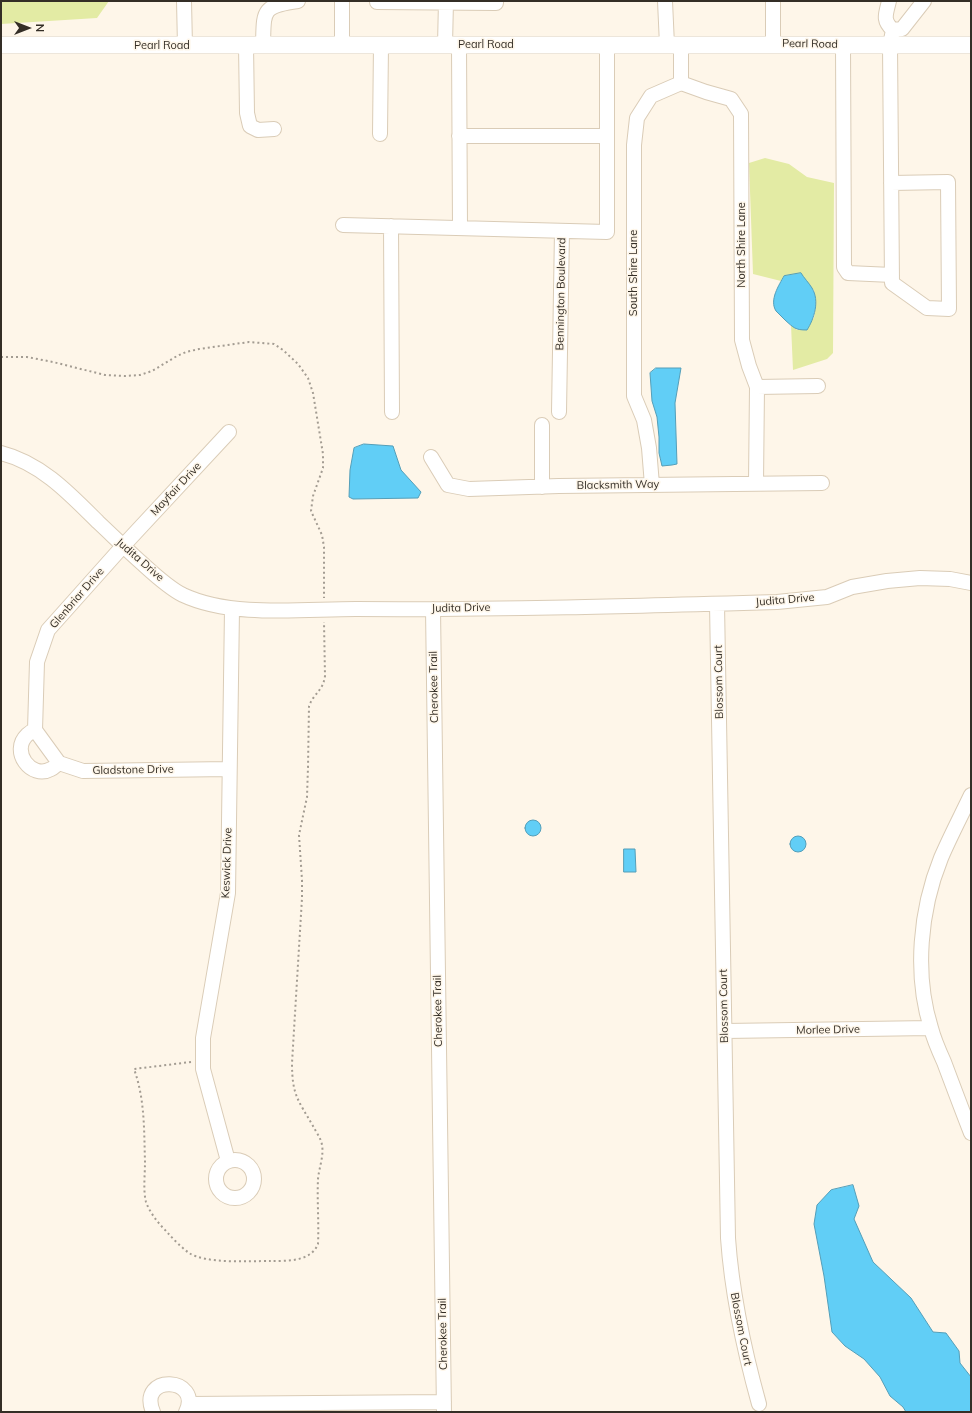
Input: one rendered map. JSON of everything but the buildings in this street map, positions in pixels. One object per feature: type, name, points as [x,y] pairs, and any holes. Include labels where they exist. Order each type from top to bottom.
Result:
[{"type":"main road","name":"Pearl Road","points":[[1,46],[843,45],[891,37],[971,45]]},
{"type":"street","points":[[184,1],[185,46]]},
{"type":"street","points":[[263,45],[265,15],[269,9],[279,3],[298,1]]},
{"type":"street","points":[[342,1],[342,45]]},
{"type":"street","points":[[377,1],[376,2],[496,3],[496,1]]},
{"type":"street","points":[[666,1],[681,83]]},
{"type":"street","points":[[773,1],[773,44]]},
{"type":"street","points":[[889,1],[885,19],[891,37],[890,76],[891,183],[892,275],[892,283],[927,308],[949,309],[948,182],[891,183]]},
{"type":"street","points":[[891,37],[902,28],[924,1]]},
{"type":"street","points":[[446,2],[452,45],[460,136],[460,228]]},
{"type":"street","points":[[246,45],[247,114],[250,126],[258,130],[274,129]]},
{"type":"street","points":[[380,134],[381,45]]},
{"type":"street","points":[[562,231],[607,232],[607,45]]},
{"type":"street","points":[[843,45],[844,267],[848,273],[892,275]]},
{"type":"street","name":"North Shire Lane","points":[[681,83],[731,99],[741,114],[742,340],[748,366],[757,387],[756,483]]},
{"type":"street","name":"South Shire Lane","points":[[652,485],[649,448],[644,420],[634,396],[634,146],[637,118],[651,96],[681,83]]},
{"type":"street","points":[[460,136],[607,136]]},
{"type":"street","name":"Bennington Boulevard","points":[[343,225],[562,231],[559,412]]},
{"type":"street","points":[[391,226],[392,412]]},
{"type":"street","points":[[757,387],[818,386]]},
{"type":"street","points":[[542,425],[542,487]]},
{"type":"street","name":"Mayfair Drive","points":[[123,546],[229,432]]},
{"type":"street","name":"Judita Drive","points":[[1,453],[12,456],[40,470],[64,488],[156,576],[183,595],[232,609],[268,611],[324,609],[433,609],[777,602],[827,597],[852,587],[887,581],[920,578],[971,583]]},
{"type":"street","name":"Blacksmith Way","points":[[431,457],[448,485],[469,489],[822,483]]},
{"type":"street","name":"Glenbriar Drive","points":[[35,730],[38,662],[48,630],[123,546]]},
{"type":"street","name":"Blossom Court","points":[[717,604],[728,1238],[737,1315],[748,1365],[759,1404]]},
{"type":"street","name":"Keswick Drive","points":[[228,1161],[203,1069],[203,1038],[228,893],[232,609]]},
{"type":"street","name":"Cherokee Trail","points":[[433,609],[444,1407]]},
{"type":"street","points":[[35,730],[59,763],[51,769],[41,771],[32,769],[24,762],[21,753],[22,743],[27,735],[35,730]]},
{"type":"street","name":"Gladstone Drive","points":[[59,763],[83,771],[229,769]]},
{"type":"street","points":[[970,797],[941,859],[932,886],[925,917],[922,945],[922,973],[925,1001],[931,1028],[971,1134]]},
{"type":"street","name":"Morlee Drive","points":[[725,1031],[931,1028]]},
{"type":"street","points":[[153,1412],[151,1399],[153,1393],[157,1388],[169,1383],[181,1387],[188,1397],[187,1408],[444,1407]]},
{"type":"path","points":[[1,357],[27,357],[105,375],[126,376],[152,372],[176,356],[198,349],[249,342],[274,344],[298,364],[308,378],[313,393],[323,454],[323,468],[313,496],[311,511],[322,535],[324,547],[325,676],[321,689],[311,699],[309,706],[306,797],[299,835],[302,898],[292,1069],[294,1092],[298,1102],[319,1138],[323,1153],[318,1179],[318,1244],[308,1256],[284,1261],[244,1261],[201,1258],[189,1253],[176,1241],[154,1217],[149,1208],[145,1194],[144,1120],[140,1087],[134,1069],[203,1060]]},
{"type":"green space","points":[[1,1],[109,1],[97,18],[1,24]]},
{"type":"green space","points":[[765,158],[789,164],[807,177],[834,183],[833,353],[827,359],[793,370],[791,325],[797,330],[814,318],[816,304],[814,290],[784,276],[781,281],[753,274],[749,163]]},
{"type":"water","points":[[801,273],[812,288],[816,298],[814,315],[807,330],[795,328],[776,311],[774,307],[774,297],[784,276]]},
{"type":"water","points":[[656,368],[681,368],[675,403],[677,464],[672,465],[662,466],[659,453],[657,417],[652,401],[650,373]]},
{"type":"water","points":[[364,444],[393,446],[401,470],[421,492],[418,498],[353,499],[349,497],[350,470],[354,448]]},
{"type":"water","points":[[533,820],[539,822],[541,828],[539,834],[533,836],[527,834],[525,828],[527,822]]},
{"type":"water","points":[[798,836],[804,838],[806,844],[804,850],[798,852],[792,850],[790,844],[792,838]]},
{"type":"water","points":[[624,849],[635,849],[636,872],[624,872]]},
{"type":"water","points":[[853,1185],[859,1206],[854,1219],[873,1262],[911,1298],[933,1332],[946,1333],[959,1351],[960,1363],[971,1377],[971,1412],[906,1412],[903,1407],[890,1396],[880,1377],[864,1359],[845,1346],[832,1332],[824,1276],[814,1224],[817,1205],[831,1190]]}]
